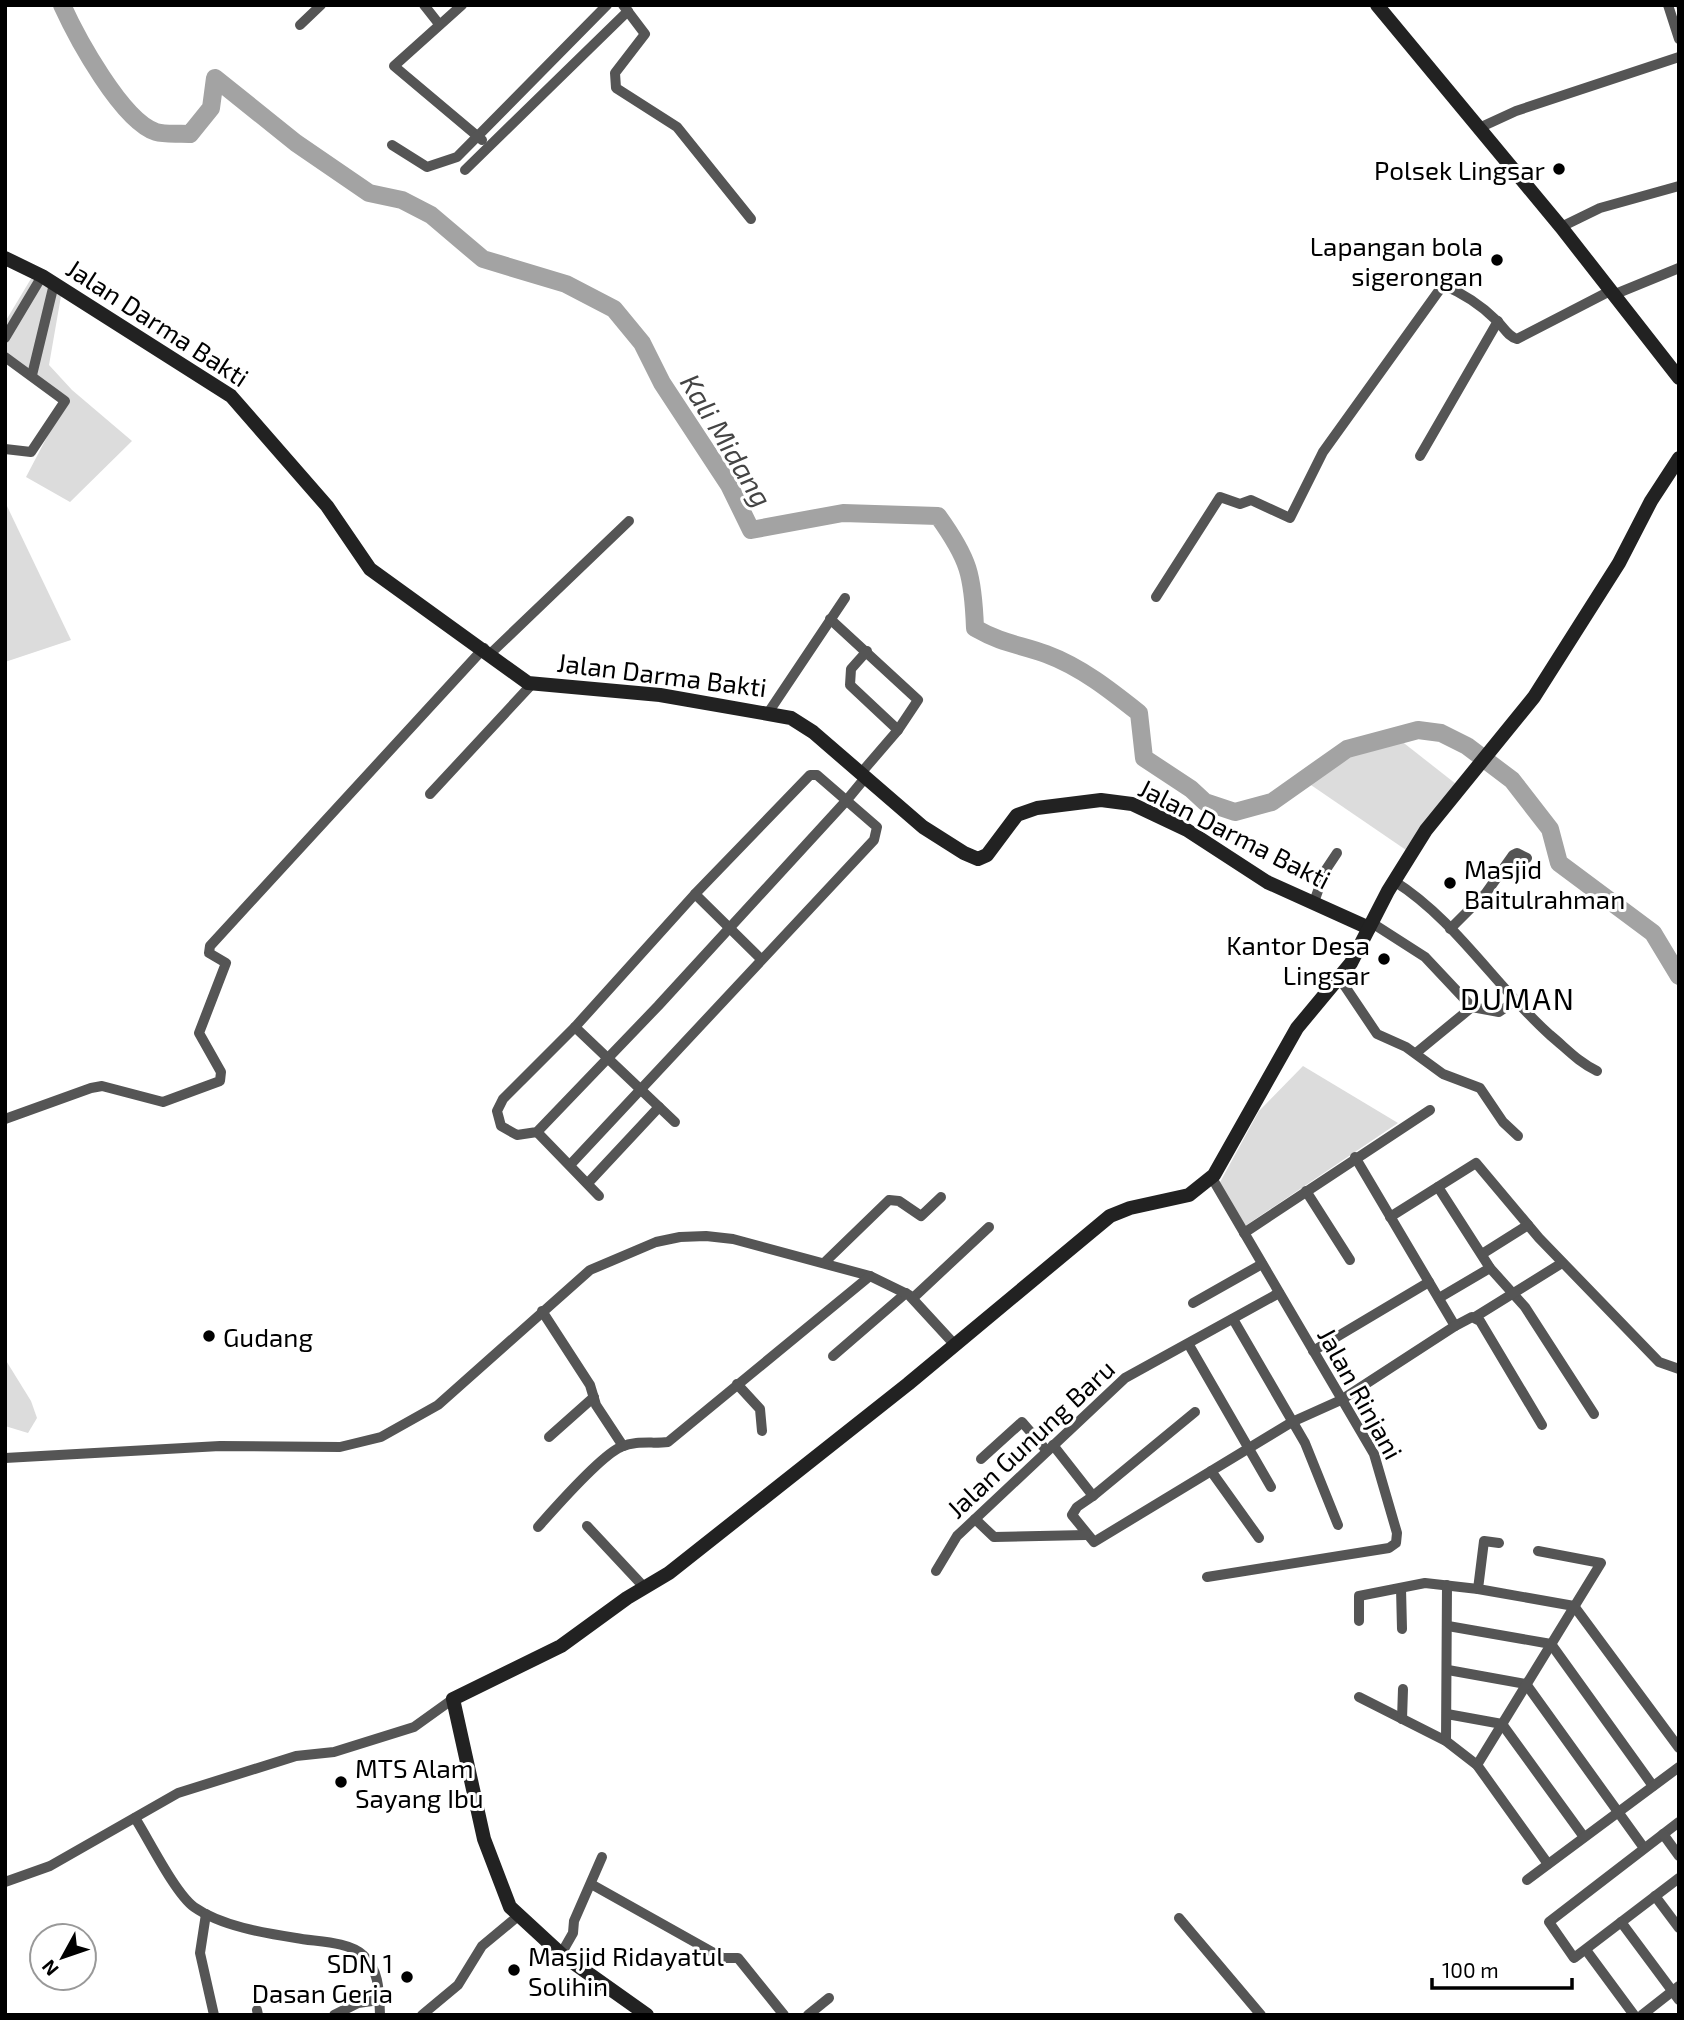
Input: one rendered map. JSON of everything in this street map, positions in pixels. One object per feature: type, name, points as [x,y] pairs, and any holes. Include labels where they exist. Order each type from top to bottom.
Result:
[{"type":"street","points":[[300,25],[321,5]]},
{"type":"street","points":[[424,5],[439,24]]},
{"type":"street","points":[[461,5],[394,66],[477,135],[487,147]]},
{"type":"street","points":[[392,145],[421,165],[433,166],[457,157],[607,5]]},
{"type":"street","points":[[1377,5],[1561,227],[1679,378]]},
{"type":"street","points":[[1668,5],[1679,38]]},
{"type":"street","points":[[465,170],[626,8],[645,34],[615,73],[616,88],[677,127],[751,219]]},
{"type":"street","points":[[1479,128],[1516,111],[1679,57]]},
{"type":"street","points":[[1561,227],[1600,208],[1679,186]]},
{"type":"street","name":"Jalan Darma Bakti","points":[[5,258],[48,280],[231,396],[327,506],[370,569],[487,651],[517,676],[533,683],[660,695],[768,713],[798,722],[929,831],[978,859],[987,855],[1017,815],[1037,808],[1119,801],[1138,806],[1172,822],[1267,882],[1371,925],[1425,957],[1472,1007]]},
{"type":"street","points":[[1156,597],[1222,496],[1240,504],[1251,500],[1290,517],[1323,452],[1443,285],[1474,302],[1498,321],[1510,336],[1521,338],[1612,293],[1679,268]]},
{"type":"street","points":[[5,338],[48,280]]},
{"type":"street","points":[[33,375],[48,280]]},
{"type":"street","points":[[1419,456],[1498,321]]},
{"type":"street","points":[[5,357],[63,397],[64,404],[31,452],[5,449]]},
{"type":"street","points":[[5,1882],[50,1866],[178,1793],[296,1756],[334,1752],[414,1727],[454,1702],[561,1646],[696,1553],[731,1522],[794,1476],[955,1345],[1110,1216],[1130,1208],[1181,1199],[1212,1178],[1297,1028],[1340,979],[1394,881],[1426,830],[1534,697],[1619,563],[1651,501],[1678,462]]},
{"type":"street","points":[[5,1119],[102,1086],[163,1102],[214,1086],[220,1081],[221,1072],[199,1033],[226,963],[209,953],[210,946],[487,651],[629,521]]},
{"type":"street","points":[[768,713],[845,598]]},
{"type":"street","points":[[570,1165],[878,835],[877,827],[846,801],[817,775],[810,775],[695,894],[575,1027],[509,1091],[499,1106],[498,1121],[506,1131],[526,1136],[537,1132],[846,801],[918,700],[830,619]]},
{"type":"street","points":[[867,651],[851,669],[850,685],[898,730]]},
{"type":"street","points":[[430,794],[533,683]]},
{"type":"street","points":[[1314,902],[1325,871],[1337,853]]},
{"type":"street","points":[[1450,929],[1486,893],[1513,855],[1517,853],[1527,858]]},
{"type":"street","points":[[1394,881],[1450,929],[1516,1001],[1573,1056],[1597,1071]]},
{"type":"street","points":[[695,894],[761,959]]},
{"type":"street","points":[[1340,979],[1373,1030],[1416,1053],[1438,1071],[1480,1088],[1503,1122],[1518,1136]]},
{"type":"street","points":[[1416,1053],[1472,1007],[1492,1013],[1506,1009],[1516,1001]]},
{"type":"street","points":[[575,1027],[674,1122]]},
{"type":"street","points":[[588,1183],[659,1107]]},
{"type":"street","points":[[1244,1233],[1355,1157],[1430,1110]]},
{"type":"street","points":[[537,1132],[599,1196]]},
{"type":"street","points":[[1355,1157],[1455,1326]]},
{"type":"street","points":[[1390,1217],[1476,1163],[1562,1263],[1663,1365],[1679,1369]]},
{"type":"street","name":"Jalan Rinjani","points":[[1207,1577],[1389,1548],[1396,1542],[1397,1533],[1374,1454],[1212,1178]]},
{"type":"street","points":[[1438,1187],[1490,1268],[1515,1293],[1594,1414]]},
{"type":"street","points":[[1306,1191],[1350,1260]]},
{"type":"street","points":[[825,1262],[889,1200],[899,1201],[920,1216],[941,1197]]},
{"type":"street","points":[[1482,1254],[1528,1225]]},
{"type":"street","points":[[833,1356],[910,1296],[989,1227]]},
{"type":"street","points":[[5,1458],[193,1447],[316,1448],[361,1443],[396,1430],[438,1405],[590,1270],[667,1240],[720,1237],[825,1262],[870,1276],[910,1296],[955,1345]]},
{"type":"street","points":[[1195,1412],[1077,1507],[1072,1515],[1086,1535],[1096,1542],[1292,1422],[1341,1400],[1455,1326],[1475,1317],[1562,1263]]},
{"type":"street","points":[[1193,1303],[1262,1264]]},
{"type":"street","points":[[1439,1298],[1490,1268]]},
{"type":"street","points":[[538,1527],[579,1485],[623,1446],[646,1440],[668,1442],[870,1276]]},
{"type":"street","points":[[1313,1351],[1429,1282]]},
{"type":"street","name":"Jalan Gunung Baru","points":[[936,1571],[952,1541],[1125,1378],[1279,1293]]},
{"type":"street","points":[[542,1311],[590,1385],[594,1397],[623,1446]]},
{"type":"street","points":[[1475,1317],[1542,1425]]},
{"type":"street","points":[[1233,1320],[1305,1443],[1338,1525]]},
{"type":"street","points":[[1189,1345],[1271,1487]]},
{"type":"street","points":[[737,1384],[760,1409],[762,1431]]},
{"type":"street","points":[[549,1437],[594,1397]]},
{"type":"street","points":[[981,1459],[1022,1422],[1050,1448],[1093,1496]]},
{"type":"street","points":[[1211,1471],[1259,1538]]},
{"type":"street","points":[[975,1519],[994,1537],[1086,1535]]},
{"type":"street","points":[[587,1526],[644,1587]]},
{"type":"street","points":[[1478,1589],[1484,1541],[1499,1544]]},
{"type":"street","points":[[1477,1765],[1601,1563],[1538,1551]]},
{"type":"street","points":[[1359,1621],[1359,1596],[1425,1583],[1478,1589],[1574,1606],[1679,1748]]},
{"type":"street","points":[[1446,1741],[1447,1586]]},
{"type":"street","points":[[1401,1588],[1402,1629]]},
{"type":"street","points":[[1448,1626],[1551,1644],[1653,1786]]},
{"type":"street","points":[[1448,1670],[1526,1684],[1644,1848]]},
{"type":"street","points":[[1402,1689],[1402,1719]]},
{"type":"street","points":[[1359,1698],[1446,1741],[1477,1765],[1548,1864]]},
{"type":"street","points":[[454,1702],[486,1846],[507,1901],[517,1917],[561,1954],[647,2015]]},
{"type":"street","points":[[1447,1714],[1502,1724],[1584,1837]]},
{"type":"street","points":[[1527,1880],[1679,1767]]},
{"type":"street","points":[[135,1818],[184,1898],[206,1914],[279,1935],[355,1950],[373,1969],[380,2008],[358,2003],[334,2015]]},
{"type":"street","points":[[1679,1822],[1549,1922],[1574,1958],[1679,1878]]},
{"type":"street","points":[[1663,1834],[1679,1856]]},
{"type":"street","points":[[561,1954],[573,1933],[573,1921],[602,1857]]},
{"type":"street","points":[[591,1884],[723,1958],[738,1958],[784,2015]]},
{"type":"street","points":[[1655,1896],[1679,1928]]},
{"type":"street","points":[[206,1914],[200,1953],[214,2015]]},
{"type":"street","points":[[422,2015],[458,1985],[482,1946],[517,1917]]},
{"type":"street","points":[[1179,1918],[1261,2015]]},
{"type":"street","points":[[1621,1922],[1676,1992],[1642,2015]]},
{"type":"street","points":[[1586,1950],[1634,2015]]},
{"type":"street","points":[[808,2015],[829,1998]]},
{"type":"shaded area","points":[[32,277],[61,296],[49,365],[72,390],[132,441],[70,502],[26,477],[68,397],[5,357],[5,322]]},
{"type":"shaded area","points":[[5,505],[71,640],[5,662]]},
{"type":"shaded area","points":[[1400,740],[1456,784],[1406,850],[1308,783],[1350,752]]},
{"type":"shaded area","points":[[1303,1066],[1398,1123],[1242,1228],[1219,1184],[1259,1111]]},
{"type":"shaded area","points":[[5,1359],[31,1401],[37,1418],[28,1433],[5,1426]]},
{"type":"waterway","name":"Kali Midang","points":[[62,5],[102,77],[115,96],[143,125],[156,132],[190,134],[211,108],[215,78],[296,143],[369,193],[402,200],[431,215],[483,259],[566,284],[614,309],[642,343],[662,383],[729,485],[751,530],[843,513],[938,516],[957,544],[967,568],[973,594],[975,628],[1002,641],[1059,659],[1106,688],[1139,713],[1144,758],[1191,789],[1205,802],[1235,812],[1272,802],[1347,749],[1418,730],[1441,733],[1467,746],[1512,780],[1550,829],[1559,863],[1653,933],[1679,976]]},
{"type":"waterway","points":[[1677,5],[1679,12]]},
{"type":"place","name":"Polsek Lingsar","points":[[1559,169]]},
{"type":"place","name":"Lapangan bola sigerongan","points":[[1497,260]]},
{"type":"place","name":"Masjid Baitulrahman","points":[[1450,883]]},
{"type":"place","name":"Kantor Desa Lingsar","points":[[1384,959]]},
{"type":"place","name":"Gudang","points":[[209,1336]]},
{"type":"place","name":"MTS Alam Sayang Ibu","points":[[341,1782]]},
{"type":"place","name":"Masjid Ridayatul Solihin","points":[[514,1970]]},
{"type":"place","name":"SDN 1 Dasan Geria","points":[[407,1977]]},
{"type":"district","name":"DUMAN","points":[[1518,998]]}]
